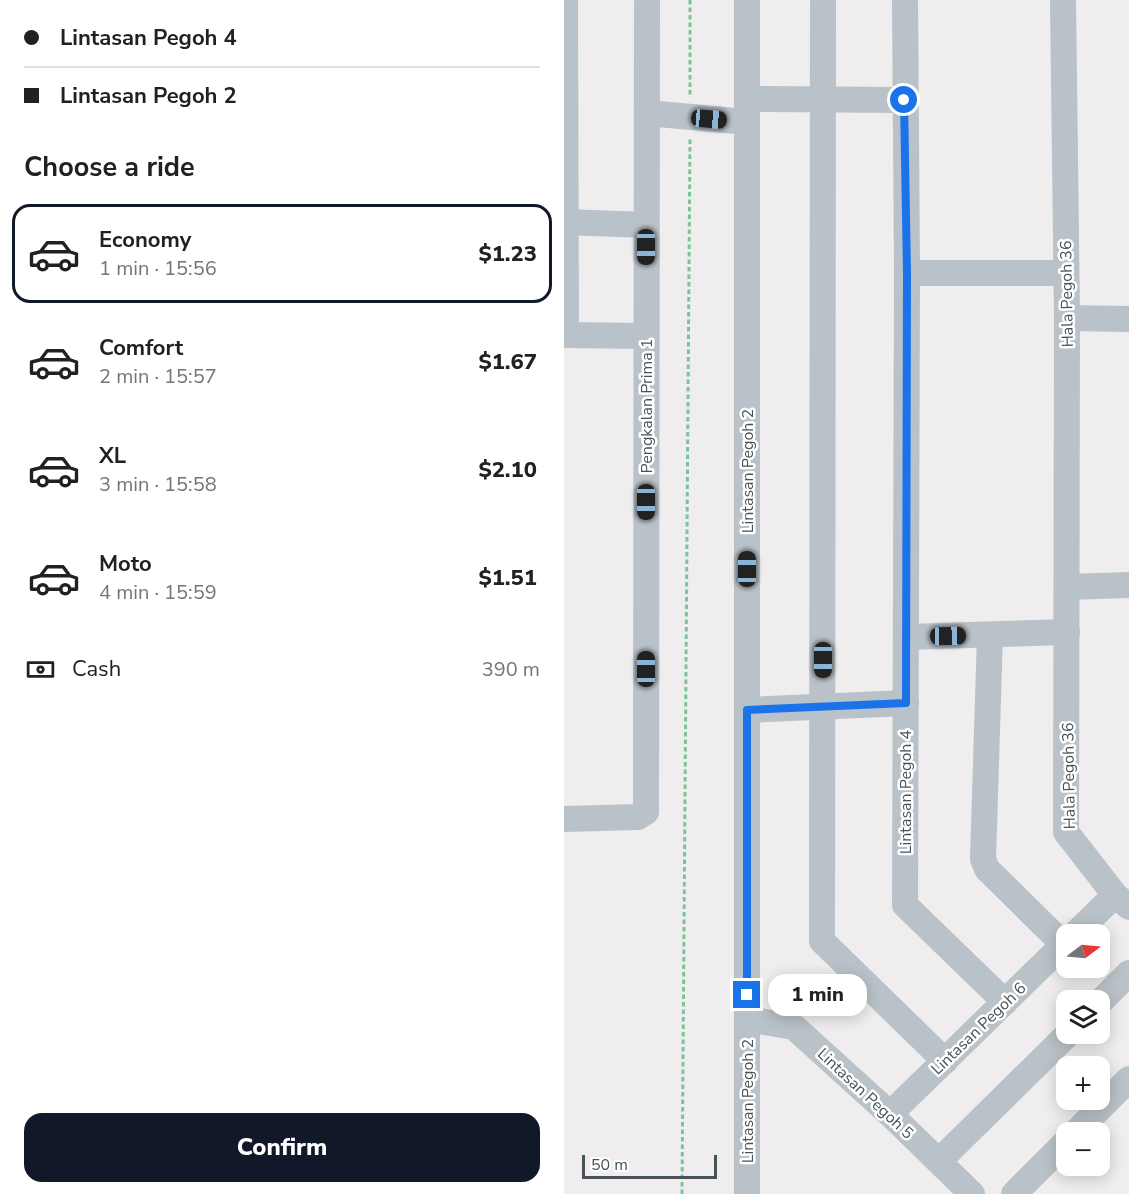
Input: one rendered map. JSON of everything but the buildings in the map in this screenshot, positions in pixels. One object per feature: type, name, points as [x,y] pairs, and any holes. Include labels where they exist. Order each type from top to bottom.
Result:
[{"type":"street","points":[[565,0],[565,335],[646,336]]},
{"type":"street","name":"Pengkalan Prima 1","points":[[564,819],[638,817],[646,812],[647,0]]},
{"type":"street","name":"Lintasan Pegoh 2","points":[[747,0],[747,1194]]},
{"type":"street","points":[[823,0],[822,941],[945,1061]]},
{"type":"street","name":"Lintasan Pegoh 4","points":[[905,0],[907,273],[904,906],[1005,1002]]},
{"type":"street","name":"Hala Pegoh 36","points":[[1063,0],[1067,318],[1066,832],[1122,901]]},
{"type":"street","points":[[647,113],[690,117],[824,100],[904,100]]},
{"type":"street","points":[[565,222],[646,225]]},
{"type":"street","points":[[907,273],[1065,273]]},
{"type":"street","points":[[1067,318],[1129,319]]},
{"type":"street","points":[[1067,587],[1129,585]]},
{"type":"street","points":[[906,637],[1067,632]]},
{"type":"street","points":[[990,635],[983,859],[987,869],[1056,930]]},
{"type":"street","points":[[747,710],[906,703]]},
{"type":"street","name":"Lintasan Pegoh 6","points":[[1091,924],[1122,901]]},
{"type":"street","name":"Lintasan Pegoh 6","points":[[890,1114],[1056,953]]},
{"type":"street","points":[[1110,992],[1129,973]]},
{"type":"street","name":"Lintasan Pegoh 5","points":[[747,1019],[794,1027],[890,1114],[972,1194]]},
{"type":"street","points":[[939,1161],[1058,1044]]},
{"type":"street","points":[[1086,1122],[1129,1079]]},
{"type":"street","points":[[1014,1194],[1056,1152]]},
{"type":"path","points":[[682,1194],[690,0]]},
{"type":"route","points":[[747,995],[747,710],[906,703],[907,273],[904,100]]}]
